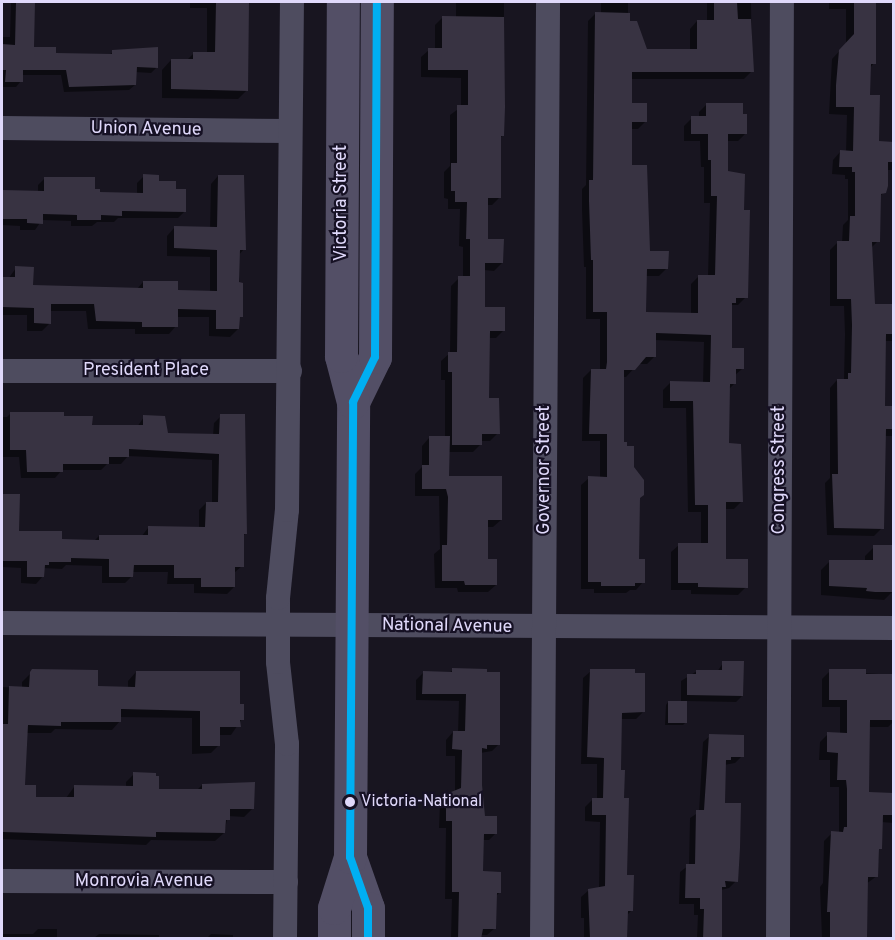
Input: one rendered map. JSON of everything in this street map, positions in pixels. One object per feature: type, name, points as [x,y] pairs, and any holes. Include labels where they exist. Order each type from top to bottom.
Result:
[{"type":"main road","name":"Victoria Street","points":[[334,939],[334,908],[350,857],[353,402],[341,356],[343,2]]},
{"type":"main road","name":"Victoria Street","points":[[353,402],[375,357],[377,2]]},
{"type":"main road","name":"Victoria Street","points":[[350,857],[368,908],[368,939]]},
{"type":"street","points":[[285,939],[287,744],[278,662],[278,598],[287,510],[292,2]]},
{"type":"street","name":"Governor Street","points":[[542,939],[548,2]]},
{"type":"street","name":"Congress Street","points":[[778,939],[782,2]]},
{"type":"street","name":"Union Avenue","points":[[2,128],[290,131]]},
{"type":"street","name":"President Place","points":[[2,371],[290,371]]},
{"type":"street","name":"National Avenue","points":[[2,623],[544,628],[894,628]]},
{"type":"street","name":"Monrovia Avenue","points":[[2,881],[286,882]]},
{"type":"building","points":[[16,2],[35,2],[34,47],[56,47],[56,53],[112,54],[112,50],[158,47],[158,68],[137,67],[136,85],[69,87],[66,70],[23,70],[23,82],[5,82],[6,70],[2,70],[2,44],[15,45]]},
{"type":"building","points":[[216,2],[249,2],[248,91],[171,89],[171,59],[193,59],[193,52],[215,52]]},
{"type":"building","points":[[714,2],[737,2],[738,19],[751,19],[754,72],[632,72],[632,103],[647,103],[647,122],[632,122],[632,165],[647,165],[650,251],[669,251],[668,269],[647,269],[646,312],[698,313],[698,275],[715,275],[717,196],[711,196],[708,134],[691,134],[691,116],[706,116],[706,103],[743,103],[743,114],[747,114],[747,134],[728,134],[728,171],[745,174],[744,210],[750,210],[748,298],[736,298],[736,303],[732,303],[732,348],[744,348],[744,369],[736,369],[736,384],[730,384],[729,443],[741,444],[743,502],[726,502],[726,559],[748,559],[748,588],[698,587],[698,583],[678,583],[678,543],[708,543],[708,505],[695,505],[693,401],[670,401],[670,381],[710,382],[711,335],[656,333],[656,357],[646,357],[635,370],[624,370],[624,442],[627,442],[627,446],[634,446],[634,467],[644,480],[644,495],[640,498],[639,559],[645,559],[645,583],[635,583],[635,586],[601,586],[601,582],[588,582],[588,476],[607,477],[607,434],[589,434],[591,369],[606,369],[607,362],[607,312],[593,312],[593,260],[591,260],[589,180],[593,180],[595,12],[630,13],[630,21],[637,21],[647,49],[697,49],[697,20],[714,20]]},
{"type":"building","points":[[854,2],[876,2],[876,64],[871,64],[870,95],[880,95],[879,141],[894,142],[894,162],[888,162],[888,186],[886,193],[881,194],[880,242],[872,242],[875,304],[894,304],[894,334],[886,334],[885,406],[894,406],[894,429],[886,429],[884,529],[834,528],[832,474],[838,474],[837,379],[848,379],[848,373],[851,373],[852,325],[851,299],[837,299],[837,241],[849,241],[850,216],[855,216],[855,172],[852,172],[852,167],[839,167],[840,150],[853,151],[854,107],[836,107],[836,85],[839,50],[854,34]]},
{"type":"building","points":[[442,16],[504,17],[505,107],[504,136],[501,136],[501,198],[488,198],[488,239],[504,239],[503,263],[485,263],[485,307],[505,307],[505,331],[490,331],[489,398],[499,398],[500,434],[482,434],[482,445],[452,445],[452,372],[448,372],[448,352],[457,352],[458,276],[470,276],[470,239],[466,239],[467,202],[455,202],[455,191],[451,191],[451,163],[457,163],[457,105],[468,105],[468,70],[428,70],[428,48],[442,48]]},
{"type":"building","points":[[143,174],[159,175],[159,181],[176,181],[176,189],[186,189],[186,212],[122,211],[122,216],[101,215],[101,220],[77,220],[77,215],[43,214],[43,224],[27,223],[27,219],[2,219],[2,190],[44,191],[44,177],[95,177],[95,189],[100,189],[100,192],[143,193]]},
{"type":"building","points":[[218,175],[244,175],[246,250],[240,250],[239,282],[243,283],[243,317],[240,317],[239,329],[216,329],[216,310],[178,309],[178,327],[142,327],[142,322],[96,321],[94,304],[51,304],[51,324],[34,323],[34,308],[2,307],[2,277],[15,277],[15,266],[34,267],[33,285],[143,288],[143,281],[178,281],[178,290],[217,291],[217,250],[174,248],[174,226],[217,227]]},
{"type":"building","points":[[10,412],[64,412],[64,416],[93,416],[92,425],[143,425],[143,415],[165,416],[168,433],[219,434],[220,414],[245,414],[247,534],[244,534],[244,567],[235,567],[235,587],[201,587],[201,578],[174,578],[174,565],[134,565],[133,577],[109,577],[109,559],[71,558],[71,562],[49,562],[49,565],[45,565],[44,577],[27,577],[27,561],[2,561],[2,494],[20,494],[19,531],[62,531],[62,539],[99,540],[99,535],[148,535],[148,526],[205,527],[206,502],[218,502],[219,454],[129,449],[129,457],[109,457],[109,464],[63,464],[63,472],[27,472],[26,450],[10,450]]},
{"type":"building","points":[[429,436],[450,436],[449,476],[502,476],[502,520],[488,520],[488,559],[497,559],[497,585],[465,585],[464,581],[442,581],[442,545],[447,545],[448,497],[446,489],[422,489],[422,465],[429,465]]},
{"type":"building","points":[[873,545],[894,545],[894,592],[829,586],[829,560],[873,560]]},
{"type":"building","points":[[722,661],[744,661],[743,696],[687,695],[687,674],[696,674],[696,670],[722,670]]},
{"type":"building","points":[[452,668],[487,669],[487,672],[500,672],[500,745],[487,745],[487,749],[482,748],[482,785],[485,816],[497,816],[497,834],[484,834],[483,871],[501,872],[501,893],[497,893],[496,929],[483,929],[481,939],[458,939],[459,892],[452,892],[452,821],[446,821],[446,794],[461,788],[462,750],[452,749],[453,731],[465,731],[466,694],[422,694],[423,671],[452,672]]},
{"type":"building","points":[[32,669],[98,670],[98,686],[135,687],[136,671],[240,671],[240,704],[244,704],[244,720],[240,720],[241,727],[220,727],[220,746],[200,746],[200,711],[121,709],[121,722],[61,722],[61,726],[28,725],[25,785],[36,785],[36,797],[74,797],[74,785],[133,786],[133,772],[156,773],[156,776],[159,776],[159,789],[202,789],[202,784],[255,782],[254,809],[230,809],[230,820],[226,820],[225,833],[156,832],[156,837],[3,832],[3,724],[8,724],[9,686],[29,687]]},
{"type":"building","points":[[590,669],[635,669],[635,673],[645,673],[645,712],[622,713],[621,770],[625,770],[624,798],[629,798],[627,875],[634,875],[633,911],[628,911],[627,939],[590,939],[588,889],[605,886],[606,815],[592,815],[592,798],[603,798],[604,758],[587,757]]},
{"type":"building","points":[[829,669],[866,669],[866,674],[894,674],[894,720],[870,720],[869,792],[894,793],[894,815],[883,815],[878,877],[868,877],[867,939],[830,939],[830,912],[827,912],[831,831],[843,832],[844,827],[847,827],[847,789],[846,780],[837,780],[838,753],[827,752],[827,732],[847,733],[847,700],[829,700]]},
{"type":"building","points":[[668,701],[687,701],[687,723],[668,723]]},
{"type":"building","points":[[709,734],[744,735],[744,757],[731,757],[731,760],[726,760],[725,803],[741,803],[740,848],[738,882],[725,881],[726,887],[722,887],[722,939],[703,939],[704,909],[700,909],[700,898],[685,898],[686,864],[695,864],[696,810],[704,810]]},
{"type":"transit line","points":[[368,938],[368,908],[350,857],[353,402],[375,357],[377,2]]},
{"type":"place","name":"Victoria-National","points":[[350,802]]}]
